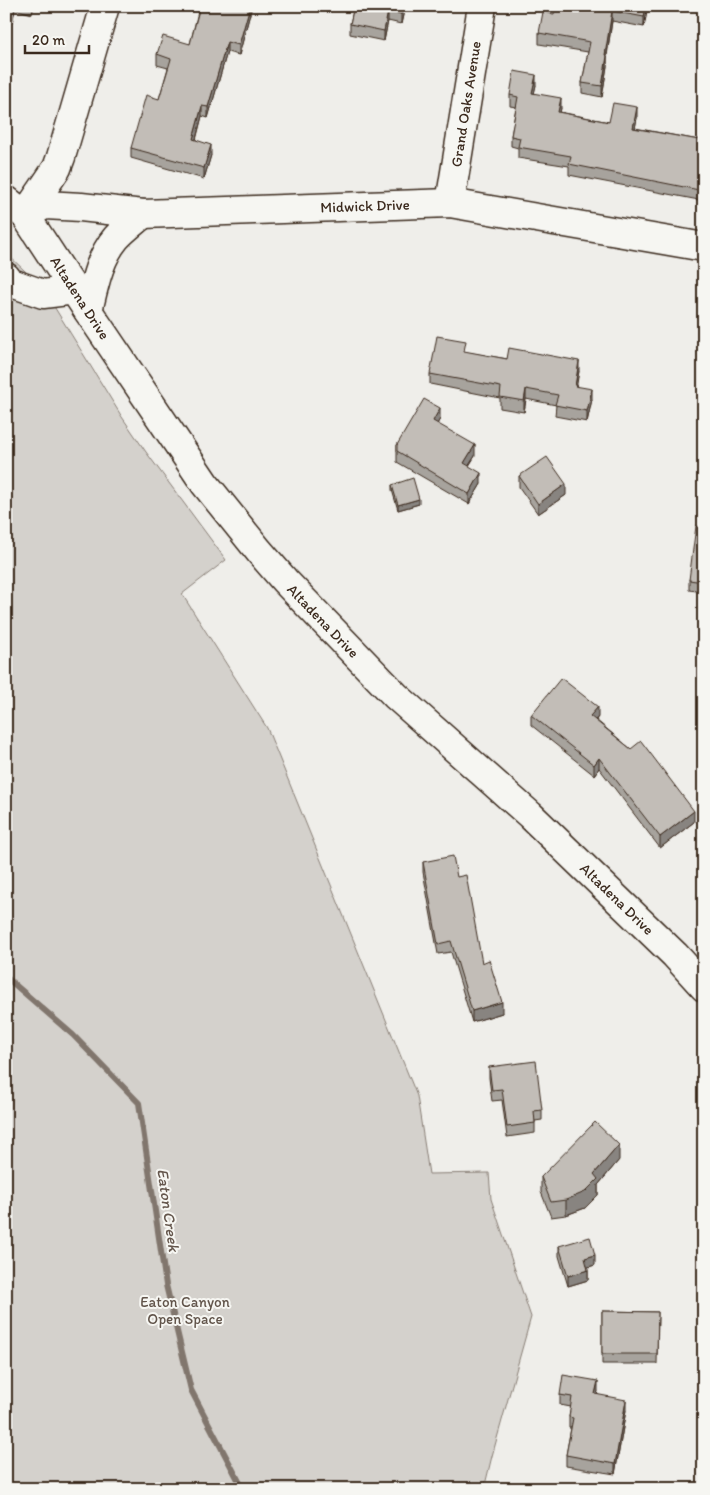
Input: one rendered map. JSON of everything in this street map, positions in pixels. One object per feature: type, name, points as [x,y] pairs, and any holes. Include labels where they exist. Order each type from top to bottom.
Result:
[{"type":"street","points":[[16,208],[57,168],[105,6]]},
{"type":"street","name":"Grand Oaks Avenue","points":[[450,202],[482,6]]},
{"type":"street","name":"Midwick Drive","points":[[16,208],[45,205],[143,214],[450,202],[704,247]]},
{"type":"street","name":"Altadena Drive","points":[[16,208],[81,300],[205,484],[285,581],[396,696],[530,815],[675,955],[704,987]]},
{"type":"street","points":[[6,277],[9,282],[42,294],[81,300],[96,277],[105,254],[116,238],[143,214]]},
{"type":"green space","name":"Eaton Canyon Open Space","points":[[6,253],[25,271],[50,300],[122,417],[226,560],[182,594],[267,728],[417,1096],[429,1174],[489,1173],[491,1199],[531,1317],[484,1489],[6,1489]]},
{"type":"building","points":[[6,6],[14,6],[12,12],[6,11]]},
{"type":"building","points":[[200,6],[250,6],[239,45],[227,42],[208,107],[202,106],[193,139],[211,145],[204,168],[131,148],[146,95],[159,99],[171,59],[157,54],[163,36],[190,44]]},
{"type":"building","points":[[354,6],[403,6],[401,14],[388,11],[384,31],[350,24]]},
{"type":"building","points":[[555,6],[646,6],[644,17],[612,11],[602,86],[582,83],[590,42],[539,33],[543,12],[554,14]]},
{"type":"building","points":[[514,71],[536,75],[532,93],[561,98],[558,112],[609,122],[613,103],[637,107],[633,128],[699,140],[699,138],[704,139],[704,191],[569,164],[571,156],[518,147],[520,138],[511,136],[518,97],[510,95]]},
{"type":"building","points":[[437,336],[466,341],[464,351],[507,359],[509,348],[579,361],[575,386],[592,389],[587,411],[555,405],[558,395],[526,389],[524,401],[500,397],[501,387],[430,374]]},
{"type":"building","points":[[424,399],[440,408],[433,421],[475,445],[464,463],[481,473],[469,494],[397,451],[397,445]]},
{"type":"building","points":[[547,457],[566,484],[538,504],[519,476]]},
{"type":"building","points":[[413,478],[419,499],[398,505],[392,485]]},
{"type":"building","points":[[696,526],[704,527],[704,582],[689,580]]},
{"type":"building","points":[[561,678],[598,707],[590,716],[631,749],[641,741],[694,811],[660,837],[599,758],[594,765],[531,715]]},
{"type":"building","points":[[453,856],[457,877],[466,875],[482,963],[489,960],[502,1002],[472,1011],[451,941],[438,944],[423,862]]},
{"type":"building","points":[[536,1061],[542,1110],[534,1111],[535,1123],[507,1127],[502,1089],[492,1090],[489,1067]]},
{"type":"building","points":[[595,1122],[619,1145],[594,1174],[598,1179],[585,1192],[566,1200],[551,1202],[541,1177]]},
{"type":"building","points":[[590,1237],[595,1255],[585,1258],[588,1270],[568,1276],[559,1246]]},
{"type":"building","points":[[602,1311],[658,1312],[657,1354],[602,1354]]},
{"type":"building","points":[[563,1375],[598,1381],[595,1394],[626,1400],[615,1464],[566,1455],[573,1418],[569,1417],[572,1397],[560,1395]]},
{"type":"waterway","name":"Eaton Creek","points":[[6,977],[73,1035],[139,1103],[166,1285],[191,1390],[243,1489]]}]
